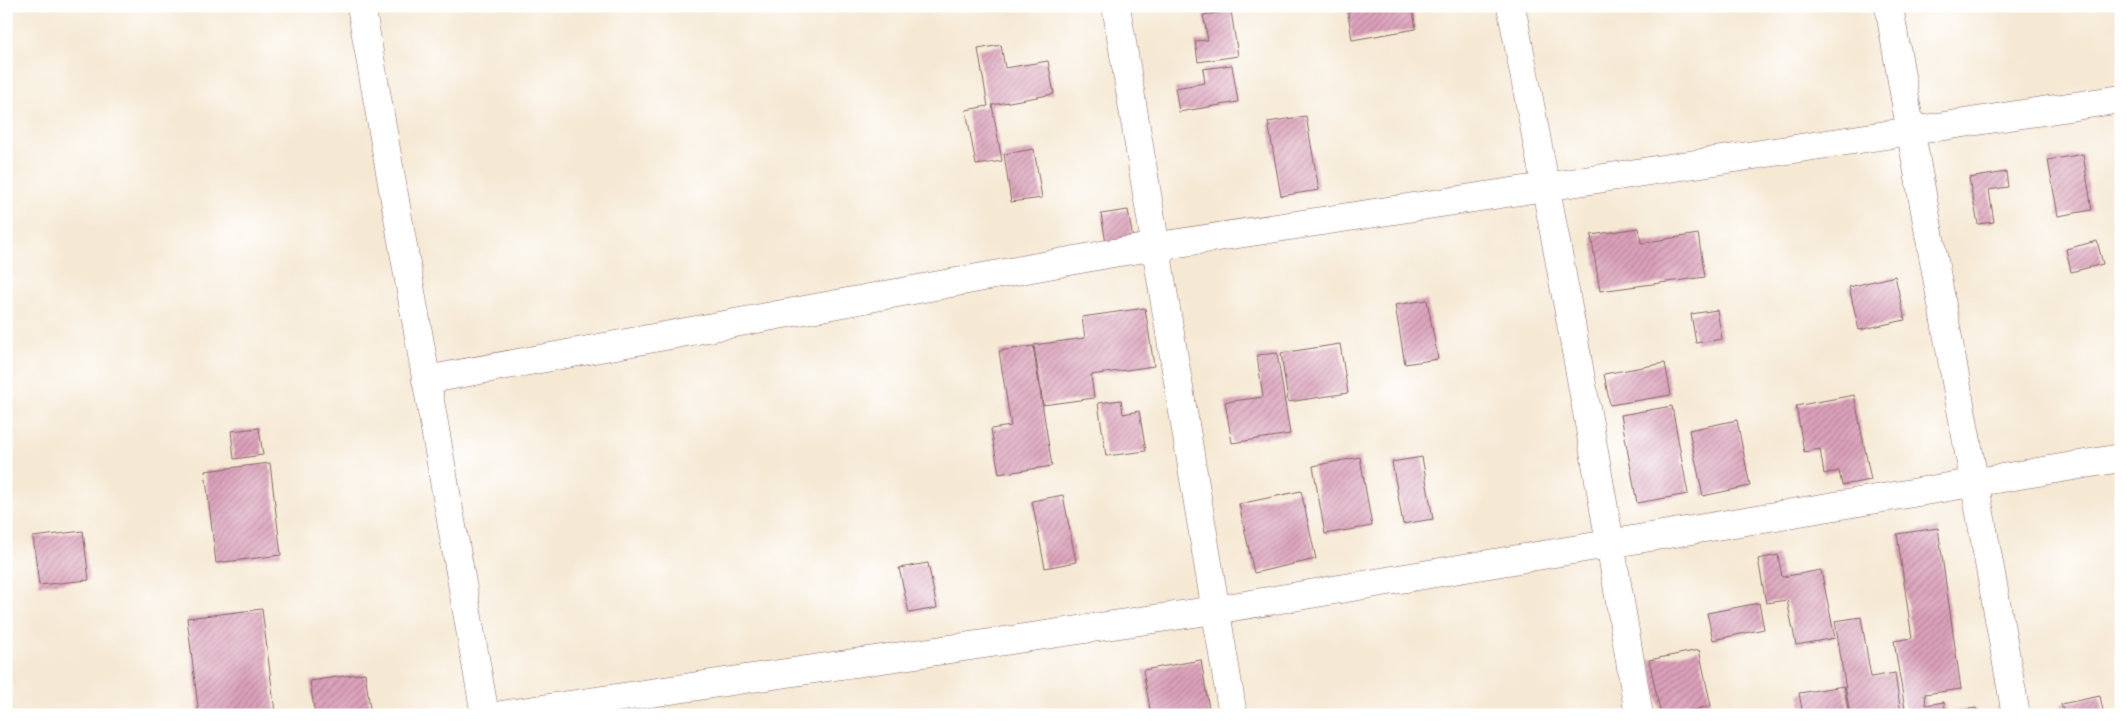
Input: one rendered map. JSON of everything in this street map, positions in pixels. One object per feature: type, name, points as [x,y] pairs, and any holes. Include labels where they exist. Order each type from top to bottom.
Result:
[{"type":"street","points":[[361,6],[485,715]]},
{"type":"street","points":[[1116,6],[1233,715]]},
{"type":"street","points":[[1511,6],[1611,544],[1639,715]]},
{"type":"street","points":[[1889,6],[1910,131],[1976,482],[2016,715]]},
{"type":"street","points":[[426,380],[1113,253],[2121,99]]},
{"type":"street","points":[[501,715],[1215,610],[2121,458]]},
{"type":"building","points":[[1347,6],[1412,6],[1416,29],[1352,40]]},
{"type":"building","points":[[1231,11],[1238,56],[1198,62],[1195,41],[1208,40],[1203,15]]},
{"type":"building","points":[[1001,45],[1005,68],[1048,61],[1054,94],[992,105],[1002,161],[976,165],[966,110],[988,106],[978,49]]},
{"type":"building","points":[[1232,65],[1238,102],[1179,112],[1175,88],[1205,83],[1203,69]]},
{"type":"building","points":[[1306,116],[1319,190],[1281,196],[1268,122]]},
{"type":"building","points":[[1034,149],[1042,198],[1011,202],[1004,154]]},
{"type":"building","points":[[2083,154],[2092,210],[2058,216],[2048,160]]},
{"type":"building","points":[[2006,172],[2008,187],[1989,190],[1994,222],[1978,224],[1969,178]]},
{"type":"building","points":[[1128,210],[1134,245],[1107,249],[1101,214]]},
{"type":"building","points":[[1639,228],[1641,243],[1698,234],[1705,277],[1600,291],[1591,235]]},
{"type":"building","points":[[2097,241],[2103,264],[2071,272],[2066,249]]},
{"type":"building","points":[[1895,276],[1905,320],[1859,330],[1849,287]]},
{"type":"building","points":[[1427,300],[1438,359],[1405,364],[1395,305]]},
{"type":"building","points":[[1145,308],[1154,366],[1091,375],[1094,398],[1043,405],[1034,345],[1085,338],[1082,317]]},
{"type":"building","points":[[1717,310],[1722,339],[1696,343],[1691,314]]},
{"type":"building","points":[[1340,344],[1348,393],[1288,402],[1281,353]]},
{"type":"building","points":[[1033,346],[1052,466],[999,474],[991,429],[1011,426],[999,351]]},
{"type":"building","points":[[1277,353],[1290,434],[1232,443],[1225,402],[1263,397],[1257,355]]},
{"type":"building","points":[[1665,363],[1671,395],[1610,405],[1604,374]]},
{"type":"building","points":[[1854,395],[1871,480],[1842,485],[1839,471],[1824,474],[1820,449],[1804,452],[1796,406]]},
{"type":"building","points":[[1121,400],[1123,414],[1139,411],[1146,451],[1106,456],[1098,403]]},
{"type":"building","points":[[1672,406],[1688,494],[1637,503],[1621,415]]},
{"type":"building","points":[[1737,420],[1750,486],[1703,496],[1689,430]]},
{"type":"building","points":[[259,428],[263,455],[234,459],[231,431]]},
{"type":"building","points":[[1360,457],[1372,526],[1325,534],[1313,466]]},
{"type":"building","points":[[1422,457],[1433,519],[1403,524],[1392,462]]},
{"type":"building","points":[[270,463],[281,555],[216,563],[205,471]]},
{"type":"building","points":[[1301,491],[1316,559],[1254,573],[1239,504]]},
{"type":"building","points":[[1063,495],[1076,562],[1045,568],[1032,501]]},
{"type":"building","points":[[1938,528],[1961,689],[1925,694],[1926,705],[1944,702],[1946,713],[1976,708],[1977,715],[1906,715],[1894,641],[1912,638],[1897,534]]},
{"type":"building","points":[[83,531],[89,580],[39,585],[33,537]]},
{"type":"building","points":[[1778,555],[1782,577],[1821,570],[1835,638],[1796,645],[1787,600],[1766,603],[1758,559]]},
{"type":"building","points":[[928,563],[937,608],[909,613],[899,568]]},
{"type":"building","points":[[1759,603],[1764,629],[1713,640],[1707,613]]},
{"type":"building","points":[[262,609],[275,712],[248,715],[199,715],[187,618]]},
{"type":"building","points":[[1861,617],[1871,677],[1895,673],[1901,714],[1850,715],[1835,621]]},
{"type":"building","points":[[1699,650],[1711,706],[1671,715],[1661,715],[1649,660]]},
{"type":"building","points":[[1201,660],[1210,715],[1151,715],[1143,670]]},
{"type":"building","points":[[365,673],[371,715],[315,715],[310,681]]},
{"type":"building","points":[[1844,686],[1849,715],[1803,715],[1799,693]]},
{"type":"building","points":[[2100,696],[2104,715],[2064,715],[2061,704]]}]
